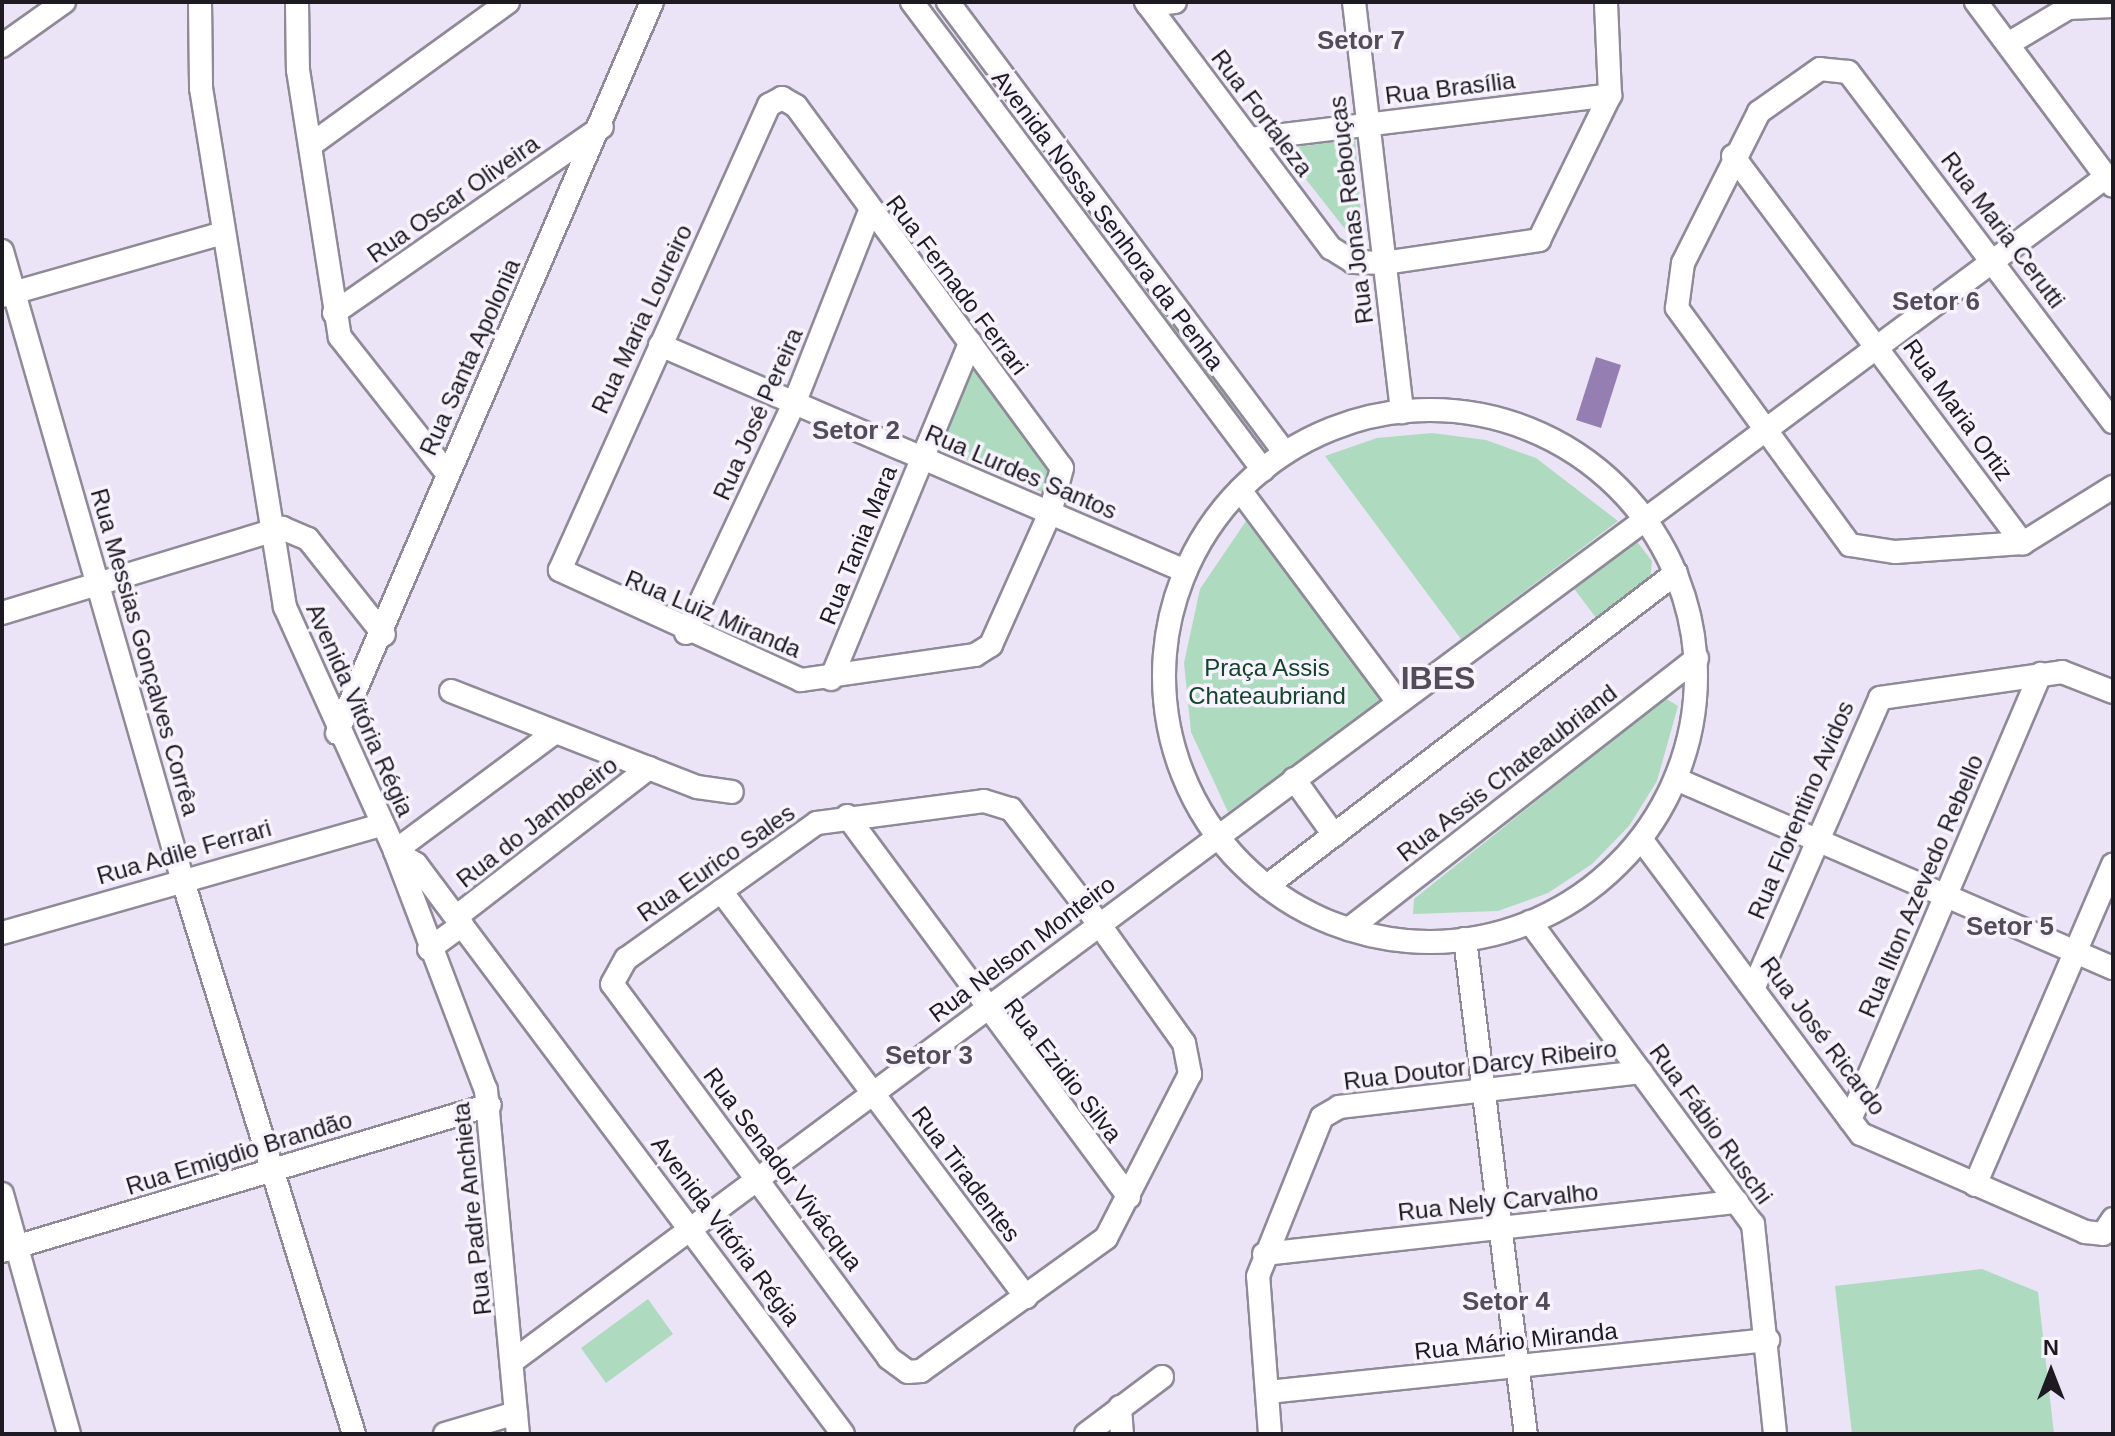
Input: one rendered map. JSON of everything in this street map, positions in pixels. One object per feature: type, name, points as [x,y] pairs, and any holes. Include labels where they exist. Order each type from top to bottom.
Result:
[{"type":"street","points":[[2,46],[64,2]]},
{"type":"street","name":"Avenida Vitória Régia","points":[[200,2],[201,88],[268,528],[285,607],[337,733],[395,851],[416,864],[694,1229],[843,1434]]},
{"type":"street","points":[[297,2],[295,42],[334,313],[354,358],[447,473]]},
{"type":"street","points":[[312,144],[508,2]]},
{"type":"street","name":"Rua Santa Apolonia","points":[[337,733],[384,635],[447,473],[602,127],[652,2]]},
{"type":"street","name":"Avenida Nossa Senhora da Penha","points":[[912,2],[1263,470]]},
{"type":"street","points":[[1147,4],[1175,2]]},
{"type":"street","name":"Rua Jonas Rebouças","points":[[1354,2],[1365,124],[1402,412]]},
{"type":"street","points":[[1606,2],[1610,95]]},
{"type":"street","points":[[1976,2],[2109,181]]},
{"type":"street","name":"Rua Fortaleza","points":[[1147,4],[1342,258],[1384,263],[1539,240],[1610,95]]},
{"type":"street","points":[[2008,44],[2068,8],[2113,6]]},
{"type":"street","points":[[935,32],[952,8]]},
{"type":"street","name":"Avenida Nossa Senhora da Penha","points":[[952,8],[1285,453]]},
{"type":"street","name":"Rua Maria Cerutti","points":[[1733,156],[1759,112],[1820,69],[1848,72],[1993,257],[2113,422]]},
{"type":"street","name":"Rua Brasília","points":[[1249,139],[1610,95]]},
{"type":"street","name":"Rua Fernado Ferrari","points":[[782,98],[796,106],[869,214],[1062,468],[1050,513]]},
{"type":"street","name":"Rua Maria Loureiro","points":[[560,570],[769,105],[782,98]]},
{"type":"street","name":"Rua Oscar Oliveira","points":[[334,313],[602,127]]},
{"type":"street","points":[[1733,156],[1683,263],[1676,296],[1677,308],[1850,545],[1895,552],[2023,543],[2113,487]]},
{"type":"street","name":"Rua Maria Ortiz","points":[[1733,156],[1877,343],[2023,543]]},
{"type":"street","name":"Rua Nelson Monteiro","points":[[513,1361],[876,1097],[1099,924],[1993,257],[2109,181]]},
{"type":"street","name":"Rua José Pereira","points":[[686,633],[794,404],[869,214]]},
{"type":"street","points":[[8,295],[223,233]]},
{"type":"street","name":"Rua Messias Gonçalves Corrêa","points":[[2,251],[8,295],[99,582],[182,878],[276,1169],[354,1434]]},
{"type":"street","points":[[1143,310],[1165,293]]},
{"type":"street","name":"Rua Tania Mara","points":[[831,679],[970,343]]},
{"type":"street","name":"Rua Lurdes Santos","points":[[660,345],[1185,571]]},
{"type":"street","points":[[1402,412],[1482,416],[1534,431],[1603,474],[1645,519],[1676,573],[1697,658],[1694,715],[1676,779],[1641,839],[1584,893],[1530,922],[1465,939],[1405,941],[1349,929],[1267,886],[1217,836],[1180,770],[1166,718],[1166,638],[1185,571],[1240,490],[1285,453],[1349,423],[1402,412]]},
{"type":"street","points":[[1240,490],[1398,702]]},
{"type":"street","name":"Rua Luiz Miranda","points":[[560,570],[686,633],[790,677],[831,679],[984,651],[1050,513]]},
{"type":"street","points":[[2,613],[268,528],[308,539],[384,635]]},
{"type":"street","points":[[1267,886],[1676,573]]},
{"type":"street","name":"Rua Assis Chateaubriand","points":[[1349,929],[1697,658]]},
{"type":"street","name":"Rua Florentino Avidos","points":[[1754,987],[1880,698],[2040,674],[2073,674],[2113,692]]},
{"type":"street","name":"Rua Ilton Azevedo Rebello","points":[[1850,1120],[2040,674]]},
{"type":"street","points":[[451,691],[649,768],[732,792]]},
{"type":"street","points":[[395,851],[555,732]]},
{"type":"street","name":"Rua do Jamboeiro","points":[[429,949],[459,921],[649,768]]},
{"type":"street","points":[[1294,779],[1334,835]]},
{"type":"street","points":[[1676,779],[2113,968]]},
{"type":"street","name":"Rua Eurico Sales","points":[[612,984],[626,959],[796,835],[847,816],[1002,803],[1099,924]]},
{"type":"street","name":"Rua Ezidio Silva","points":[[847,816],[985,1011],[1129,1197]]},
{"type":"street","name":"Rua Adile Ferrari","points":[[2,933],[182,878],[382,825]]},
{"type":"street","name":"Rua José Ricardo","points":[[1641,839],[1850,1120],[1868,1139],[1975,1185],[2109,1228]]},
{"type":"street","name":"Rua Padre Anchieta","points":[[395,851],[429,949],[490,1105],[517,1423]]},
{"type":"street","points":[[1975,1185],[2113,864]]},
{"type":"street","name":"Rua Tiradentes","points":[[721,891],[1026,1297]]},
{"type":"street","name":"Rua Fábio Ruschi","points":[[1530,922],[1737,1202],[1757,1238],[1775,1434]]},
{"type":"street","points":[[1026,1297],[1106,1238],[1190,1074],[1190,1054],[1099,924]]},
{"type":"street","points":[[1465,939],[1479,1092],[1526,1434]]},
{"type":"street","name":"Rua Senador Vivácqua","points":[[612,984],[763,1179],[889,1358],[908,1372],[921,1371],[1026,1297]]},
{"type":"street","name":"Rua Doutor Darcy Ribeiro","points":[[1270,1434],[1268,1392],[1255,1299],[1264,1254],[1322,1117],[1339,1107],[1641,1072]]},
{"type":"street","name":"Rua Emigdio Brandão","points":[[10,1248],[490,1105]]},
{"type":"street","points":[[2,1194],[10,1248],[69,1434]]},
{"type":"street","name":"Rua Nely Carvalho","points":[[1264,1254],[1737,1202]]},
{"type":"street","name":"Rua Mário Miranda","points":[[1268,1392],[1519,1369],[1768,1340]]},
{"type":"street","points":[[1086,1434],[1162,1377]]},
{"type":"street","points":[[1120,1407],[1122,1434]]},
{"type":"street","points":[[445,1434],[517,1423]]},
{"type":"green space","points":[[1355,139],[1364,253],[1282,149]]},
{"type":"green space","points":[[1165,306],[1242,408],[1248,426],[1156,312]]},
{"type":"green space","points":[[974,366],[1054,472],[1044,493],[942,450],[940,439]]},
{"type":"green space","points":[[1432,433],[1486,440],[1536,458],[1618,521],[1461,639],[1325,456],[1377,438]]},
{"type":"green space","name":"Praça Assis Chateaubriand","points":[[1246,521],[1384,702],[1228,812],[1191,732],[1184,663],[1200,589]]},
{"type":"green space","points":[[1635,539],[1652,561],[1650,581],[1597,619],[1572,586]]},
{"type":"green space","points":[[1665,698],[1678,706],[1657,781],[1629,826],[1592,864],[1548,893],[1498,911],[1413,914],[1414,899]]},
{"type":"green space","points":[[1982,1269],[2038,1292],[2054,1434],[1852,1434],[1835,1286]]},
{"type":"green space","points":[[648,1299],[673,1334],[606,1383],[581,1348]]},
{"type":"shaded area","points":[[1596,357],[1621,365],[1601,428],[1576,420]]},
{"type":"district","name":"Setor 7","points":[[1361,41]]},
{"type":"district","name":"Setor 6","points":[[1936,302]]},
{"type":"district","name":"Setor 2","points":[[856,431]]},
{"type":"district","name":"IBES","points":[[1438,678]]},
{"type":"district","name":"Setor 5","points":[[2010,927]]},
{"type":"district","name":"Setor 3","points":[[929,1056]]},
{"type":"district","name":"Setor 4","points":[[1506,1302]]}]
